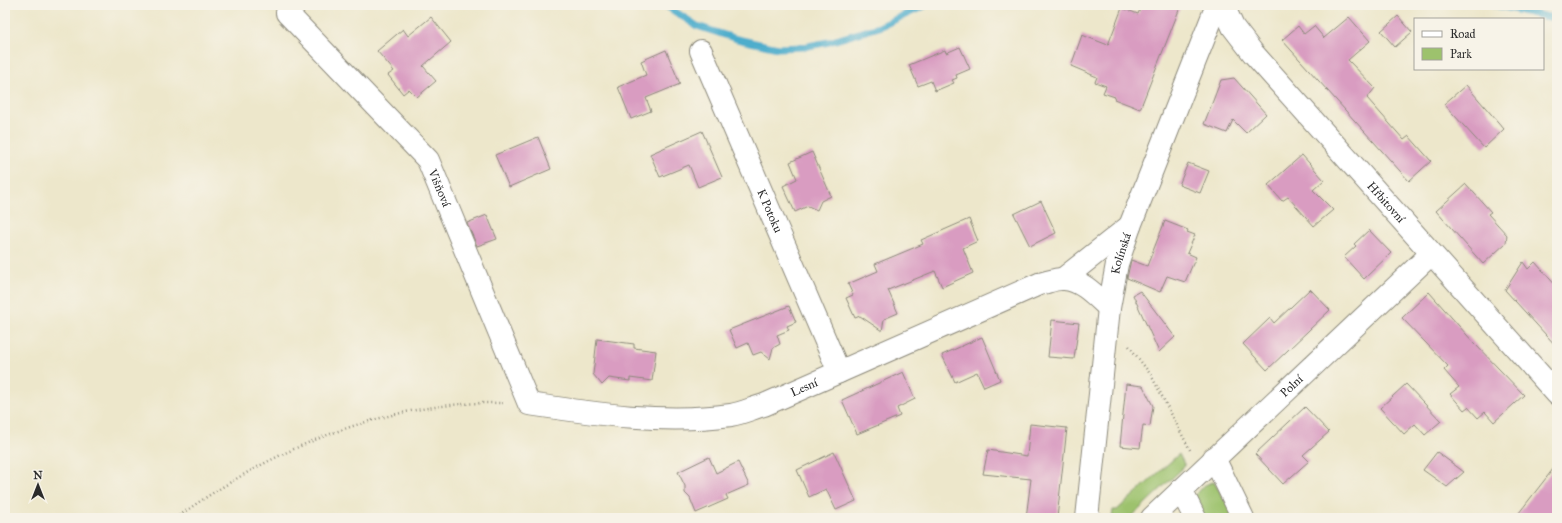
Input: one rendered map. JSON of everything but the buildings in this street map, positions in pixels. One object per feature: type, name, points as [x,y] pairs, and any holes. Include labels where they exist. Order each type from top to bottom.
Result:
[{"type":"street","name":"Kolínská","points":[[1087,518],[1108,308],[1118,264],[1130,226],[1217,5]]},
{"type":"street","name":"Hřbitovní","points":[[1223,5],[1233,27],[1252,53],[1557,394]]},
{"type":"street","name":"Višňová","points":[[287,13],[428,160],[530,404]]},
{"type":"street","name":"K Potoku","points":[[701,50],[839,372]]},
{"type":"street","name":"Lesní","points":[[530,404],[607,415],[652,419],[732,414],[764,405],[1039,284],[1063,279],[1130,226]]},
{"type":"street","name":"Polní","points":[[1152,518],[1431,254]]},
{"type":"street","points":[[1063,279],[1080,284],[1094,294],[1108,308]]},
{"type":"street","points":[[1208,464],[1243,518]]},
{"type":"street","points":[[1181,490],[1195,518]]},
{"type":"path","points":[[1126,342],[1151,375],[1208,464]]},
{"type":"path","points":[[176,518],[206,496],[248,472],[331,434],[373,419],[410,411],[471,403],[530,404]]},
{"type":"green space","points":[[1179,454],[1185,466],[1130,518],[1112,518],[1113,510],[1117,510]]},
{"type":"green space","points":[[1214,482],[1236,518],[1203,518],[1195,496],[1203,486]]},
{"type":"waterway","points":[[665,5],[697,26],[737,39],[778,48],[803,47],[829,42],[879,27],[926,5]]},
{"type":"waterway","points":[[1495,5],[1557,19]]}]
